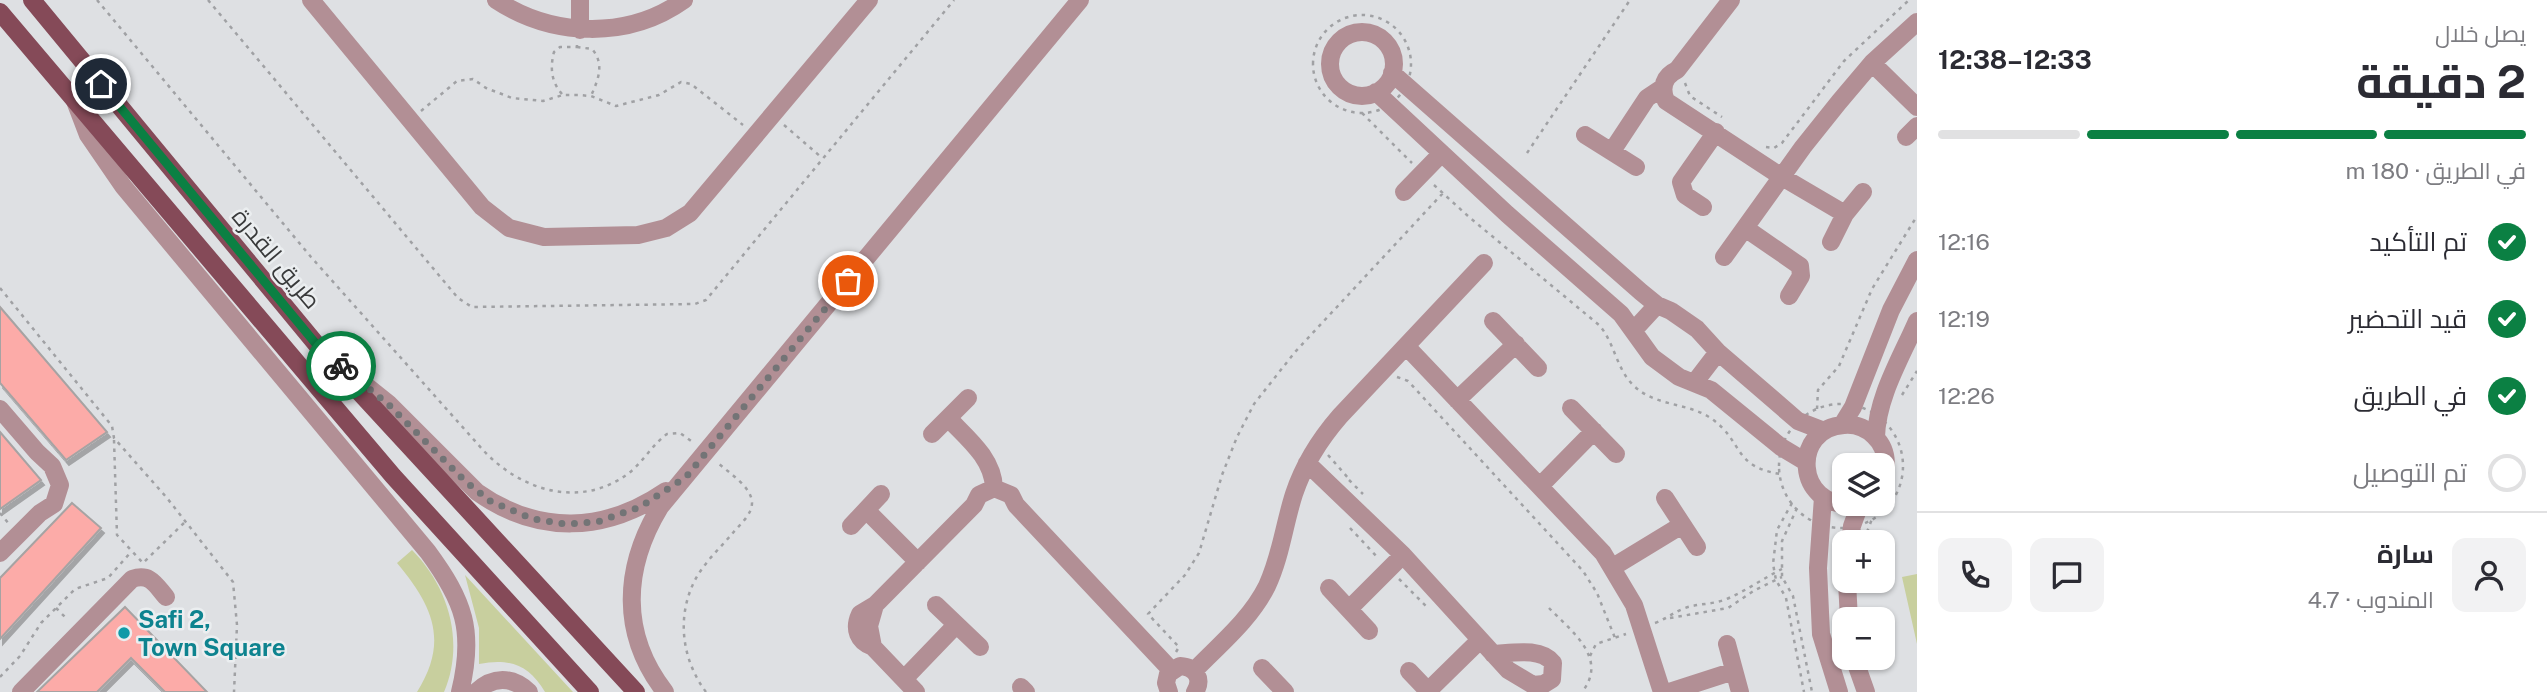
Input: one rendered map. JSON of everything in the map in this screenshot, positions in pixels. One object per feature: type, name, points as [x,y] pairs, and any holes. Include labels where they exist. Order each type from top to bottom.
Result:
[{"type":"main road","name":"طريق القدرة","points":[[32,0],[326,356],[636,692]]},
{"type":"main road","points":[[0,12],[393,476],[590,692]]},
{"type":"street","points":[[311,0],[490,215],[509,228],[544,237],[638,235],[666,228],[690,213],[869,0]]},
{"type":"street","points":[[496,0],[536,20],[579,35],[644,21],[684,0]]},
{"type":"street","points":[[579,35],[580,0]]},
{"type":"street","points":[[664,692],[642,652],[634,620],[631,588],[640,545],[660,507],[1080,0]]},
{"type":"street","points":[[1682,109],[1675,86],[1731,0]]},
{"type":"street","points":[[1724,257],[1782,177],[1872,64],[1917,22]]},
{"type":"street","points":[[1382,99],[1383,88],[1392,73],[1392,54],[1382,39],[1373,34],[1354,33],[1338,43],[1333,51],[1331,70],[1340,86],[1357,95],[1382,99],[1621,314],[1652,358],[1679,377],[1695,382],[1719,396],[1781,447],[1806,462]]},
{"type":"street","points":[[1872,64],[1917,107]]},
{"type":"street","points":[[1392,73],[1657,305],[1691,324],[1718,352],[1798,421],[1824,431]]},
{"type":"street","points":[[1612,150],[1647,98],[1662,88],[1667,77],[1681,75]]},
{"type":"street","points":[[1662,88],[1666,101],[1676,108],[1723,128],[1782,177],[1845,214]]},
{"type":"street","points":[[75,102],[88,135],[123,186],[428,552],[448,580],[456,594],[465,626],[466,660],[460,692]]},
{"type":"street","points":[[1703,207],[1685,195],[1681,182],[1683,176],[1723,128]]},
{"type":"street","points":[[1585,135],[1636,167]]},
{"type":"street","points":[[1404,192],[1441,154]]},
{"type":"street","points":[[1831,243],[1845,214],[1863,192]]},
{"type":"street","points":[[1745,228],[1800,266],[1801,276],[1788,296]]},
{"type":"street","points":[[1842,425],[1853,407],[1891,310],[1917,260]]},
{"type":"street","points":[[1194,671],[1242,623],[1262,596],[1282,547],[1294,494],[1307,463],[1331,427],[1484,262]]},
{"type":"street","points":[[1634,330],[1657,305]]},
{"type":"street","points":[[1493,321],[1538,368]]},
{"type":"street","points":[[1876,437],[1885,419],[1888,387],[1917,321]]},
{"type":"street","points":[[1458,400],[1516,344]]},
{"type":"street","points":[[1406,346],[1591,538],[1613,567],[1630,596],[1643,627],[1661,692]]},
{"type":"street","points":[[1695,382],[1718,352]]},
{"type":"street","points":[[326,356],[381,397],[477,492],[518,514],[549,522],[597,522],[640,507],[686,477]]},
{"type":"street","points":[[932,434],[968,398]]},
{"type":"street","points":[[1571,408],[1616,453]]},
{"type":"street","points":[[0,409],[37,452],[48,482],[40,513],[0,553]]},
{"type":"street","points":[[948,418],[986,459],[994,488]]},
{"type":"street","points":[[1832,500],[1823,497],[1810,481],[1806,462],[1811,444],[1824,431],[1842,425],[1860,427],[1876,437],[1884,453]]},
{"type":"street","points":[[1540,486],[1594,431]]},
{"type":"street","points":[[1307,463],[1403,555],[1493,654]]},
{"type":"street","points":[[956,625],[910,685],[873,647],[859,637],[856,625],[860,614],[875,605],[918,562],[974,505],[979,495],[994,488],[1006,491],[1016,505],[1172,664],[1194,671],[1199,682],[1195,692]]},
{"type":"street","points":[[851,526],[881,494]]},
{"type":"street","points":[[1823,497],[1818,568],[1821,634],[1839,692]]},
{"type":"street","points":[[1665,498],[1697,547]]},
{"type":"street","points":[[974,505],[995,500],[1016,505]]},
{"type":"street","points":[[866,510],[918,562]]},
{"type":"street","points":[[1613,567],[1682,525]]},
{"type":"street","points":[[1349,609],[1403,555]]},
{"type":"street","points":[[21,692],[132,579],[148,577],[166,597]]},
{"type":"street","points":[[1329,588],[1369,631]]},
{"type":"street","points":[[936,605],[979,647]]},
{"type":"street","points":[[1409,671],[1429,691],[1480,640]]},
{"type":"street","points":[[1727,644],[1740,692]]},
{"type":"street","points":[[1170,692],[1166,683],[1172,664]]},
{"type":"street","points":[[1262,668],[1281,691]]},
{"type":"street","points":[[1858,670],[1866,692]]},
{"type":"street","points":[[1669,692],[1734,671]]},
{"type":"street","points":[[476,692],[484,685],[499,679],[515,682],[529,692]]},
{"type":"path","points":[[97,0],[320,267],[483,450],[507,473],[538,488],[554,492],[585,492],[614,482],[627,474],[663,437],[671,433],[684,435],[744,486],[752,503],[747,517],[702,569],[686,606],[685,646],[693,671],[706,692]]},
{"type":"path","points":[[208,0],[458,298],[472,307],[701,302],[954,0]]},
{"type":"path","points":[[1527,153],[1630,0]]},
{"type":"path","points":[[1762,144],[1769,148],[1782,144],[1844,61],[1909,0]]},
{"type":"path","points":[[1371,16],[1397,30],[1408,47],[1411,67],[1406,86],[1398,97],[1382,99],[1380,110],[1352,112],[1334,104],[1320,89],[1313,60],[1315,50],[1332,26],[1351,17],[1371,16]]},
{"type":"path","points":[[563,95],[556,88],[551,72],[554,52],[579,35],[600,61],[598,79],[591,96]]},
{"type":"path","points":[[1681,75],[1690,96],[1723,128]]},
{"type":"path","points":[[410,120],[457,80],[472,79],[486,88],[512,98],[543,101],[563,95],[591,96],[616,106],[659,95],[681,82],[691,85],[757,135]]},
{"type":"path","points":[[1362,113],[1443,193],[1599,326],[1608,337],[1627,378],[1640,391],[1660,402],[1707,416],[1721,426],[1749,464],[1758,470],[1780,474]]},
{"type":"path","points":[[774,116],[822,158]]},
{"type":"path","points":[[1172,664],[1179,647],[1148,614],[1185,575],[1199,553],[1222,475],[1254,404],[1296,352],[1443,193]]},
{"type":"path","points":[[1817,409],[1818,390],[1839,366],[1872,289],[1917,216]]},
{"type":"path","points":[[0,288],[112,426],[117,535],[143,563],[186,522]]},
{"type":"path","points":[[1898,403],[1917,371]]},
{"type":"path","points":[[1394,377],[1408,381],[1583,570],[1597,593],[1615,638]]},
{"type":"path","points":[[1839,530],[1805,517],[1783,488],[1780,474],[1781,447],[1798,421],[1817,409],[1835,405],[1853,407],[1885,419],[1895,435],[1903,464],[1897,493],[1881,514],[1857,530]]},
{"type":"path","points":[[1885,419],[1895,435]]},
{"type":"path","points":[[114,438],[233,582],[237,625],[234,692]]},
{"type":"path","points":[[1327,452],[1329,458],[1349,479]]},
{"type":"path","points":[[1792,503],[1773,542],[1774,573],[1786,598],[1804,692]]},
{"type":"path","points":[[1797,508],[1782,541],[1782,577],[1793,596],[1812,692]]},
{"type":"path","points":[[0,677],[20,656],[41,623],[75,589],[107,578],[131,551]]},
{"type":"path","points":[[1590,656],[1596,644],[1669,618],[1685,608],[1708,605],[1729,598],[1782,569]]},
{"type":"path","points":[[1669,618],[1728,608],[1755,590],[1782,577]]},
{"type":"path","points":[[1549,608],[1588,649],[1590,682],[1582,692]]},
{"type":"green space","points":[[412,550],[436,581],[450,617],[453,654],[444,692],[417,692],[427,674],[434,640],[428,609],[397,563]]},
{"type":"green space","points":[[1917,574],[1917,644],[1902,577]]},
{"type":"green space","points":[[465,575],[573,692],[545,692],[532,675],[509,663],[479,664],[479,628]]},
{"type":"building","points":[[0,307],[107,432],[66,460],[0,383]]},
{"type":"building","points":[[0,432],[41,480],[0,509]]},
{"type":"building","points":[[72,503],[101,528],[0,639],[0,578]]},
{"type":"building","name":"Safi 2, Town Square","points":[[125,607],[207,692],[165,692],[131,658],[97,692],[37,692]]},
{"type":"way so far","points":[[341,366],[374,390],[445,462],[490,501],[533,519],[565,524],[597,522],[640,507],[686,477],[848,281]]},
{"type":"place","name":"Safi 2, Town Square","points":[[124,633]]},
{"type":"route","points":[[101,84],[326,356],[341,366]]}]
